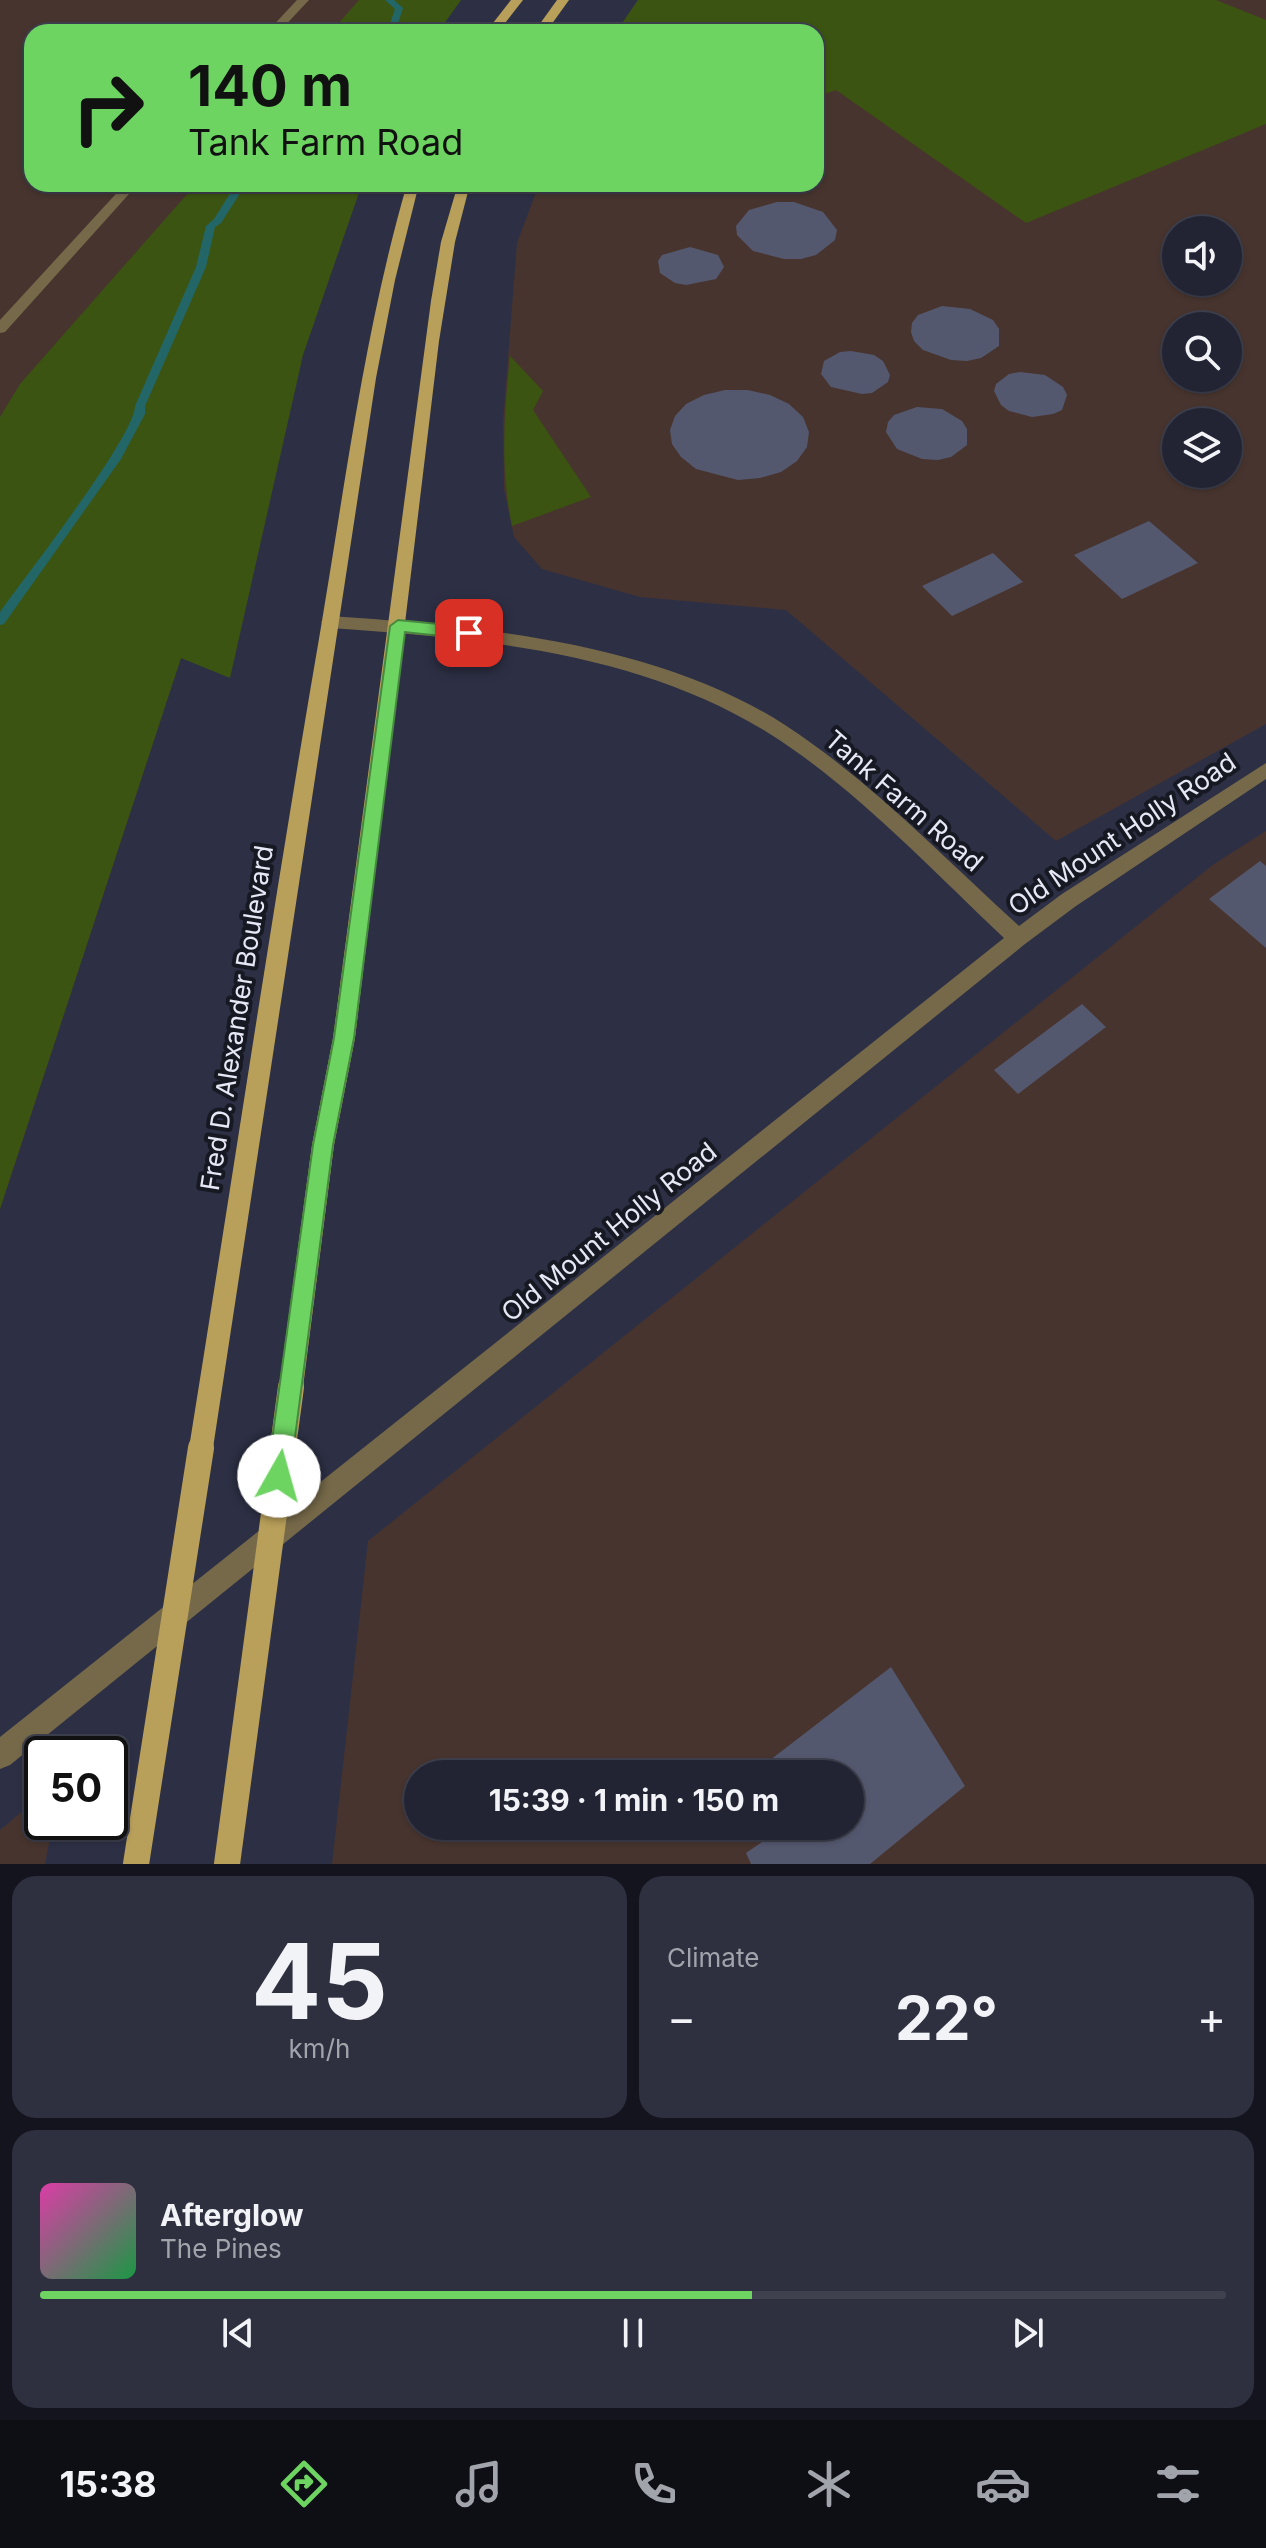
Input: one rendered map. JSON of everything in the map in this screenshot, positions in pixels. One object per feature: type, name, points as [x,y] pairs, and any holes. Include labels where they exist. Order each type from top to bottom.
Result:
[{"type":"main road","points":[[498,24],[517,0]]},
{"type":"main road","points":[[546,24],[563,0]]},
{"type":"main road","name":"Fred D. Alexander Boulevard","points":[[136,1864],[303,780],[381,317],[391,263],[411,192]]},
{"type":"main road","points":[[227,1864],[323,1145],[344,1038],[441,284],[455,208],[461,192]]},
{"type":"street","points":[[280,24],[303,0]]},
{"type":"street","points":[[0,329],[125,192]]},
{"type":"street","name":"Tank Farm Road","points":[[330,622],[486,634],[566,649],[664,677],[747,711],[831,766],[1018,938]]},
{"type":"street","name":"Old Mount Holly Road","points":[[0,1755],[1018,938],[1069,900],[1266,770]]},
{"type":"shaded area","points":[[0,0],[414,0],[398,24],[24,24],[24,192],[323,192],[181,658],[0,1209]]},
{"type":"shaded area","points":[[638,0],[1266,0],[1266,724],[1056,841],[786,610],[640,597],[542,569],[514,537],[504,489],[503,422],[517,243],[536,192],[824,192],[824,24],[622,24]]},
{"type":"shaded area","points":[[1266,831],[1266,1864],[332,1864],[368,1541],[1214,864]]},
{"type":"shaded area","points":[[24,1810],[24,1840],[50,1840],[45,1864],[0,1864],[0,1830]]},
{"type":"green space","points":[[359,0],[461,0],[444,24],[338,24]]},
{"type":"green space","points":[[638,0],[1216,0],[1266,20],[1266,124],[1026,223],[836,90],[824,94],[824,24],[622,24]]},
{"type":"green space","points":[[189,192],[359,192],[303,355],[230,678],[181,658],[0,1209],[0,417],[20,384]]},
{"type":"green space","points":[[510,356],[543,391],[533,410],[591,497],[512,526],[504,441]]},
{"type":"building","points":[[777,202],[794,202],[823,212],[837,230],[835,240],[816,255],[801,259],[784,259],[753,251],[737,235],[736,226],[749,210]]},
{"type":"building","points":[[690,247],[718,255],[724,267],[716,279],[686,285],[675,283],[660,273],[658,261],[662,255]]},
{"type":"building","points":[[942,306],[970,309],[993,320],[999,329],[999,346],[981,358],[967,361],[951,360],[923,350],[914,341],[912,323],[918,315]]},
{"type":"building","points":[[840,352],[874,355],[883,361],[890,375],[888,382],[872,393],[862,394],[831,387],[821,374],[824,361]]},
{"type":"building","points":[[1009,374],[1045,375],[1063,387],[1067,395],[1062,410],[1032,417],[1009,411],[1001,405],[994,391],[996,384]]},
{"type":"building","points":[[725,390],[748,390],[770,395],[789,404],[803,417],[809,432],[807,447],[797,461],[781,472],[738,480],[696,469],[681,457],[672,444],[670,430],[675,416],[686,404]]},
{"type":"building","points":[[917,407],[942,409],[962,421],[967,429],[967,445],[951,457],[938,460],[922,459],[897,449],[886,432],[888,422],[894,415]]},
{"type":"building","points":[[1149,521],[1198,563],[1122,599],[1074,555]]},
{"type":"building","points":[[993,553],[1023,582],[952,616],[922,586]]},
{"type":"building","points":[[1260,861],[1266,866],[1266,948],[1209,899]]},
{"type":"building","points":[[1082,1004],[1106,1027],[1018,1094],[994,1070]]},
{"type":"building","points":[[891,1667],[965,1786],[870,1864],[751,1864],[746,1853],[761,1840],[864,1840],[864,1760],[770,1760]]},
{"type":"waterway","points":[[389,0],[399,8],[394,24]]},
{"type":"waterway","points":[[0,621],[117,456],[140,414],[140,406],[201,267],[211,226],[218,221],[236,192]]},
{"type":"route","points":[[279,1476],[323,1145],[344,1038],[398,626],[469,633]]}]
